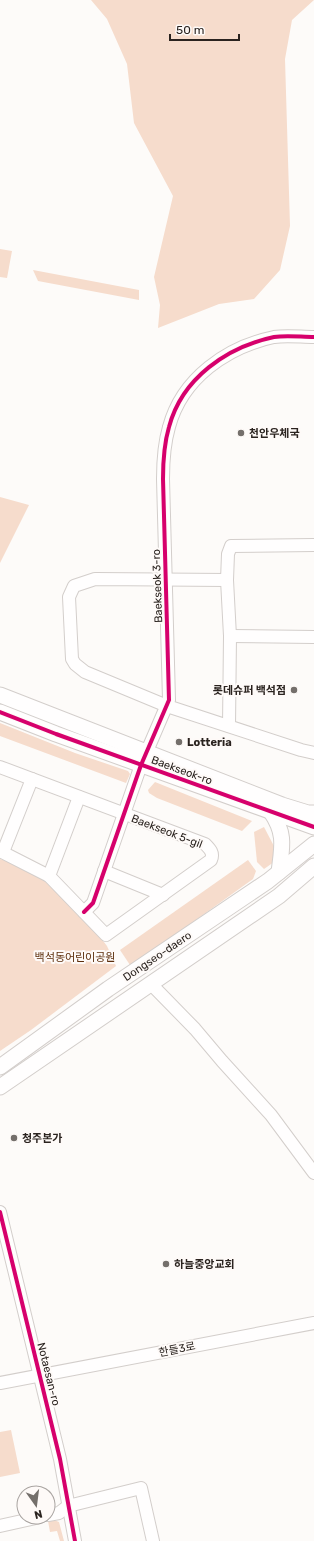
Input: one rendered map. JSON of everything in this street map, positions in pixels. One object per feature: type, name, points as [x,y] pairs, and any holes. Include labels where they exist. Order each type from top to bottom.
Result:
[{"type":"main road","name":"Baekseok-ro","points":[[0,695],[144,759],[271,812],[314,827]]},
{"type":"main road","name":"Baekseok-ro","points":[[0,712],[312,814]]},
{"type":"main road","points":[[271,812],[278,823],[281,833],[279,872]]},
{"type":"main road","name":"Dongseo-daero","points":[[0,1067],[108,989],[279,872],[314,844]]},
{"type":"main road","name":"Dongseo-daero","points":[[0,1088],[279,896],[314,866]]},
{"type":"street","name":"Baekseok 3-ro","points":[[84,912],[93,903],[144,759],[169,700],[163,479],[164,453],[169,426],[180,402],[190,386],[203,372],[227,354],[251,344],[276,337],[314,337]]},
{"type":"street","points":[[229,726],[230,636],[227,580],[228,554],[231,546],[314,545]]},
{"type":"street","points":[[227,580],[95,579],[74,586],[69,597],[72,659],[75,664],[85,672],[167,706],[314,753]]},
{"type":"street","points":[[230,636],[314,637]]},
{"type":"street","name":"Baekseok 5-gil","points":[[0,767],[205,844],[212,851],[213,856],[211,860],[106,935],[84,912]]},
{"type":"street","points":[[32,779],[2,852],[49,876],[84,912]]},
{"type":"street","points":[[49,876],[79,797]]},
{"type":"street","points":[[104,871],[163,895]]},
{"type":"street","points":[[151,984],[195,1029],[222,1062],[271,1115],[314,1173]]},
{"type":"street","name":"Notaesan-ro","points":[[0,1212],[60,1459],[75,1541]]},
{"type":"street","name":"한들3로","points":[[0,1383],[314,1323]]},
{"type":"street","points":[[56,1514],[68,1506],[141,1488],[153,1541]]},
{"type":"street","points":[[0,1526],[16,1522]]},
{"type":"green space","points":[[91,0],[314,0],[292,20],[285,59],[290,226],[280,270],[254,299],[219,304],[158,328],[160,305],[154,277],[173,196],[134,123],[127,64],[107,19]]},
{"type":"green space","points":[[0,249],[12,251],[7,278],[0,277]]},
{"type":"green space","points":[[33,270],[139,290],[139,300],[38,281]]},
{"type":"green space","points":[[0,497],[29,505],[0,563]]},
{"type":"green space","points":[[0,723],[75,753],[128,771],[130,774],[126,783],[0,736]]},
{"type":"green space","points":[[155,782],[252,821],[242,831],[157,798],[149,793],[148,790]]},
{"type":"green space","points":[[264,827],[276,850],[274,862],[264,869],[257,862],[254,832]]},
{"type":"green space","name":"백석동어린이공원","points":[[0,859],[7,861],[51,884],[100,937],[107,946],[116,966],[31,1030],[0,1051]]},
{"type":"green space","points":[[248,860],[256,871],[253,879],[133,965],[130,965],[120,950]]},
{"type":"green space","points":[[11,1430],[20,1473],[0,1477],[0,1432]]},
{"type":"green space","points":[[56,1521],[59,1522],[64,1541],[60,1541],[57,1531],[50,1532],[49,1525],[56,1525]]},
{"type":"cycle path","points":[[84,912],[93,903],[141,765],[169,700],[163,472],[166,440],[175,409],[184,394],[209,367],[240,348],[274,337],[314,337]]},
{"type":"cycle path","points":[[0,712],[56,734],[314,827]]},
{"type":"cycle path","points":[[0,1212],[60,1459],[75,1541]]},
{"type":"place","name":"천안우체국","points":[[241,433]]},
{"type":"place","name":"롯데슈퍼 백석점","points":[[294,690]]},
{"type":"place","name":"Lotteria","points":[[179,742]]},
{"type":"place","name":"청주본가","points":[[14,1138]]},
{"type":"place","name":"하늘중앙교회","points":[[166,1264]]}]
